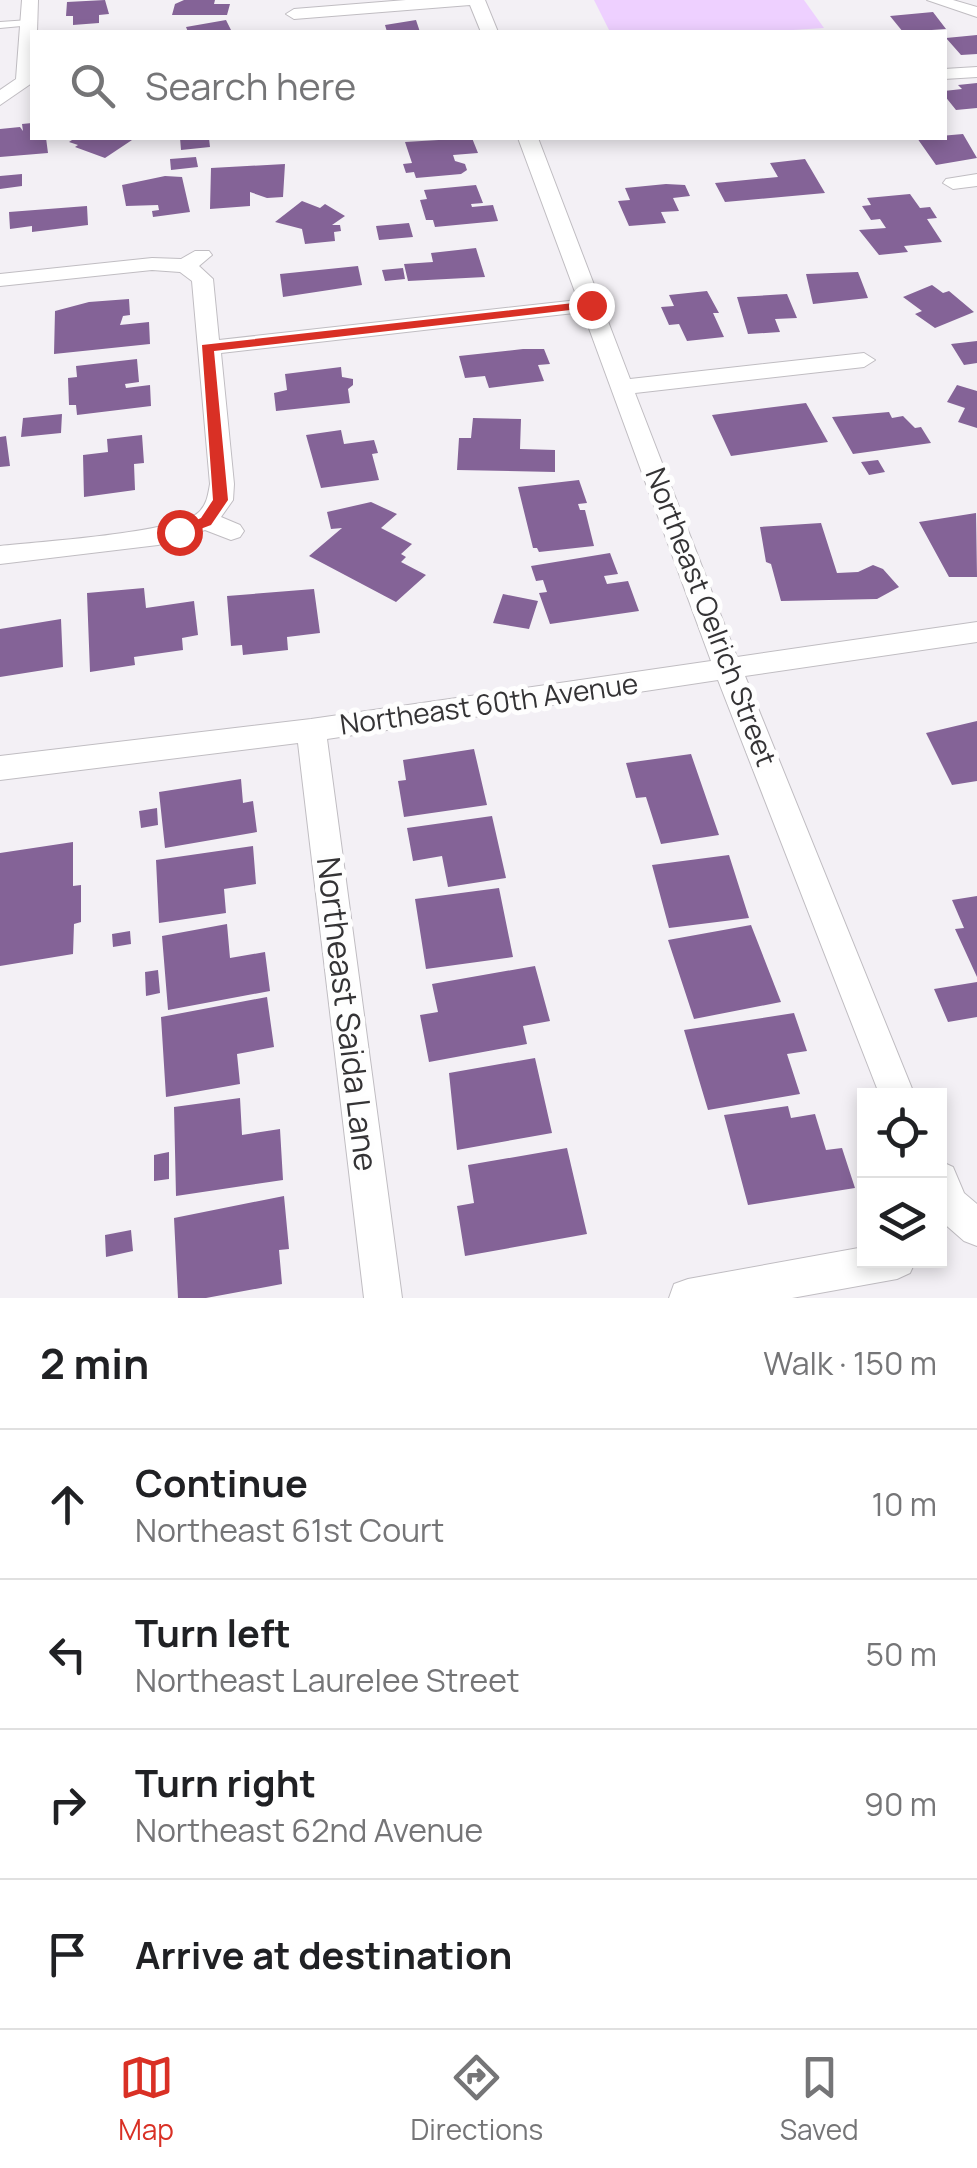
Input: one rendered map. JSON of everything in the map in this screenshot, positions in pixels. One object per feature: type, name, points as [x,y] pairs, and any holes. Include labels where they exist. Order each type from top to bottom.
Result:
[{"type":"street","points":[[0,99],[25,81],[30,0]]},
{"type":"street","points":[[294,14],[473,0],[488,30]]},
{"type":"street","points":[[935,0],[977,12]]},
{"type":"street","points":[[947,74],[977,72]]},
{"type":"street","name":"Northeast Oelrich Street","points":[[529,140],[728,670],[895,1088]]},
{"type":"street","points":[[954,183],[977,180]]},
{"type":"street","points":[[0,280],[193,261],[202,279],[222,484],[220,500],[206,522]]},
{"type":"street","points":[[207,348],[591,305]]},
{"type":"street","points":[[624,387],[864,360]]},
{"type":"street","points":[[0,556],[158,536],[206,522],[231,531]]},
{"type":"street","name":"Northeast 60th Avenue","points":[[0,768],[311,730],[977,632]]},
{"type":"street","name":"Northeast Saida Lane","points":[[311,730],[382,1298]]},
{"type":"street","points":[[688,1298],[857,1267]]},
{"type":"lane","points":[[0,25],[30,23]]},
{"type":"shaded area","points":[[594,0],[804,0],[824,28],[794,30],[609,30]]},
{"type":"building","points":[[105,0],[109,14],[99,15],[99,23],[73,25],[73,16],[66,16],[67,2]]},
{"type":"building","points":[[184,0],[230,4],[227,15],[172,15],[175,4]]},
{"type":"building","points":[[933,12],[946,29],[901,30],[890,16]]},
{"type":"building","points":[[226,20],[231,30],[187,30],[186,27]]},
{"type":"building","points":[[416,20],[419,30],[386,30],[385,25]]},
{"type":"building","points":[[977,35],[977,54],[961,55],[947,38]]},
{"type":"building","points":[[977,83],[977,108],[956,110],[947,99],[947,91],[962,89],[958,85]]},
{"type":"building","points":[[30,123],[30,140],[46,140],[48,153],[0,157],[0,129],[20,127],[23,131],[22,124]]},
{"type":"building","points":[[963,134],[977,158],[936,165],[918,140],[947,140],[947,135]]},
{"type":"building","points":[[72,140],[132,140],[105,158],[69,142]]},
{"type":"building","points":[[180,140],[209,140],[210,147],[181,150]]},
{"type":"building","points":[[473,140],[478,153],[453,155],[455,161],[465,164],[467,170],[461,174],[416,178],[414,172],[406,173],[403,164],[412,163],[405,142]]},
{"type":"building","points":[[196,157],[198,167],[171,170],[170,159]]},
{"type":"building","points":[[805,159],[825,193],[725,202],[715,183],[778,177],[770,163]]},
{"type":"building","points":[[285,164],[283,197],[267,198],[250,192],[250,206],[210,209],[211,168]]},
{"type":"building","points":[[22,174],[22,186],[0,189],[0,176]]},
{"type":"building","points":[[165,176],[182,177],[190,212],[153,217],[152,211],[159,210],[158,205],[126,206],[122,185]]},
{"type":"building","points":[[476,185],[483,203],[471,204],[472,207],[493,205],[498,221],[435,227],[433,220],[426,220],[420,200],[427,199],[424,190]]},
{"type":"building","points":[[685,185],[690,196],[673,198],[679,211],[661,212],[666,223],[629,226],[618,201],[630,200],[625,188]]},
{"type":"building","points":[[910,194],[920,208],[930,207],[937,218],[927,219],[942,242],[904,246],[908,252],[879,255],[859,230],[886,228],[880,219],[871,220],[862,206],[871,205],[867,198]]},
{"type":"building","points":[[302,201],[320,208],[325,204],[345,216],[332,225],[340,225],[341,231],[334,232],[335,241],[305,244],[302,229],[275,222]]},
{"type":"building","points":[[87,206],[88,225],[32,232],[32,226],[10,229],[9,212]]},
{"type":"building","points":[[409,223],[413,237],[379,240],[376,226]]},
{"type":"building","points":[[476,248],[485,277],[408,281],[404,264],[433,262],[431,253]]},
{"type":"building","points":[[358,266],[362,285],[283,297],[280,274]]},
{"type":"building","points":[[403,268],[405,279],[385,281],[382,270]]},
{"type":"building","points":[[858,272],[868,298],[813,304],[806,274]]},
{"type":"building","points":[[932,285],[943,293],[949,291],[974,312],[935,328],[915,314],[922,311],[903,297]]},
{"type":"building","points":[[707,291],[719,313],[713,313],[724,337],[687,341],[679,324],[669,325],[661,307],[674,306],[669,295]]},
{"type":"building","points":[[787,294],[797,318],[775,319],[780,332],[748,334],[737,297]]},
{"type":"building","points":[[129,299],[130,315],[123,316],[120,325],[149,322],[150,344],[54,354],[55,311],[89,302]]},
{"type":"building","points":[[977,341],[977,363],[964,365],[951,344]]},
{"type":"building","points":[[544,349],[550,364],[538,365],[544,381],[489,388],[485,376],[465,378],[459,356]]},
{"type":"building","points":[[137,359],[139,382],[125,384],[126,388],[150,385],[151,406],[77,415],[76,405],[69,405],[68,378],[77,377],[76,366]]},
{"type":"building","points":[[341,367],[342,377],[353,379],[348,389],[350,403],[276,411],[274,393],[287,390],[285,374]]},
{"type":"building","points":[[957,385],[977,391],[977,428],[958,422],[965,408],[947,402]]},
{"type":"building","points":[[806,403],[828,442],[731,456],[712,415]]},
{"type":"building","points":[[889,412],[892,418],[903,416],[915,428],[921,427],[931,443],[853,454],[832,417]]},
{"type":"building","points":[[62,414],[61,433],[21,437],[23,418]]},
{"type":"building","points":[[473,418],[521,419],[520,449],[555,450],[555,472],[457,470],[459,438],[471,438]]},
{"type":"building","points":[[341,430],[344,444],[374,440],[378,453],[372,454],[379,480],[321,488],[306,435]]},
{"type":"building","points":[[142,435],[144,463],[134,464],[135,490],[84,497],[83,455],[108,452],[107,439]]},
{"type":"building","points":[[6,436],[10,466],[0,467],[0,437]]},
{"type":"building","points":[[878,460],[885,472],[869,475],[861,462]]},
{"type":"building","points":[[579,480],[587,503],[578,504],[580,510],[585,510],[594,546],[539,552],[533,548],[518,487]]},
{"type":"building","points":[[371,502],[397,514],[381,528],[412,544],[401,554],[406,557],[401,562],[426,575],[396,602],[309,556],[342,528],[331,529],[327,512]]},
{"type":"building","points":[[976,513],[977,577],[949,577],[919,522]]},
{"type":"building","points":[[821,523],[837,573],[858,572],[873,565],[883,569],[899,587],[877,599],[781,601],[771,564],[766,562],[760,527]]},
{"type":"building","points":[[610,553],[618,574],[604,576],[607,584],[628,581],[639,611],[550,624],[539,593],[547,592],[543,580],[536,581],[531,566]]},
{"type":"building","points":[[144,588],[146,608],[194,601],[198,635],[182,638],[183,650],[134,657],[135,665],[90,672],[87,593]]},
{"type":"building","points":[[314,589],[320,633],[287,637],[288,650],[243,655],[242,645],[231,646],[227,596]]},
{"type":"building","points":[[503,594],[538,601],[529,629],[493,623]]},
{"type":"building","points":[[61,619],[63,667],[0,677],[0,629]]},
{"type":"building","points":[[977,721],[977,781],[952,785],[926,733]]},
{"type":"building","points":[[474,749],[487,805],[404,817],[398,781],[406,780],[403,760]]},
{"type":"building","points":[[691,754],[719,835],[661,844],[646,797],[636,798],[626,763]]},
{"type":"building","points":[[241,779],[243,803],[253,801],[257,832],[165,848],[159,792]]},
{"type":"building","points":[[157,808],[158,825],[141,828],[139,811]]},
{"type":"building","points":[[492,816],[506,878],[448,887],[442,856],[413,861],[407,828]]},
{"type":"building","points":[[73,842],[73,886],[81,885],[81,922],[74,924],[73,954],[0,966],[0,853]]},
{"type":"building","points":[[253,846],[256,884],[224,889],[226,913],[159,923],[156,860]]},
{"type":"building","points":[[729,855],[749,918],[669,928],[652,865]]},
{"type":"building","points":[[499,888],[513,957],[426,969],[415,899]]},
{"type":"building","points":[[977,896],[977,977],[955,929],[964,928],[952,900]]},
{"type":"building","points":[[227,924],[230,958],[265,952],[270,991],[168,1010],[162,936]]},
{"type":"building","points":[[751,925],[781,1002],[694,1019],[668,940]]},
{"type":"building","points":[[130,931],[131,944],[113,947],[112,934]]},
{"type":"building","points":[[535,966],[550,1021],[523,1026],[527,1044],[429,1062],[420,1015],[438,1012],[432,984]]},
{"type":"building","points":[[158,970],[160,993],[146,996],[145,972]]},
{"type":"building","points":[[977,982],[977,1017],[948,1022],[934,989]]},
{"type":"building","points":[[267,997],[274,1047],[237,1054],[240,1084],[166,1097],[161,1017]]},
{"type":"building","points":[[794,1013],[807,1051],[787,1054],[800,1094],[708,1110],[684,1030]]},
{"type":"building","points":[[535,1058],[552,1133],[457,1150],[449,1073]]},
{"type":"building","points":[[240,1098],[242,1135],[280,1129],[283,1180],[176,1196],[174,1107]]},
{"type":"building","points":[[788,1106],[791,1118],[815,1114],[826,1150],[842,1148],[855,1188],[748,1205],[724,1115]]},
{"type":"building","points":[[567,1148],[587,1234],[465,1256],[457,1206],[474,1203],[468,1165]]},
{"type":"building","points":[[169,1152],[169,1179],[154,1181],[154,1155]]},
{"type":"building","points":[[284,1196],[289,1249],[279,1250],[282,1284],[206,1298],[178,1298],[174,1218]]},
{"type":"building","points":[[131,1230],[133,1251],[106,1257],[105,1235]]},
{"type":"route","points":[[179,532],[206,522],[220,500],[222,484],[207,348],[591,305]]}]
